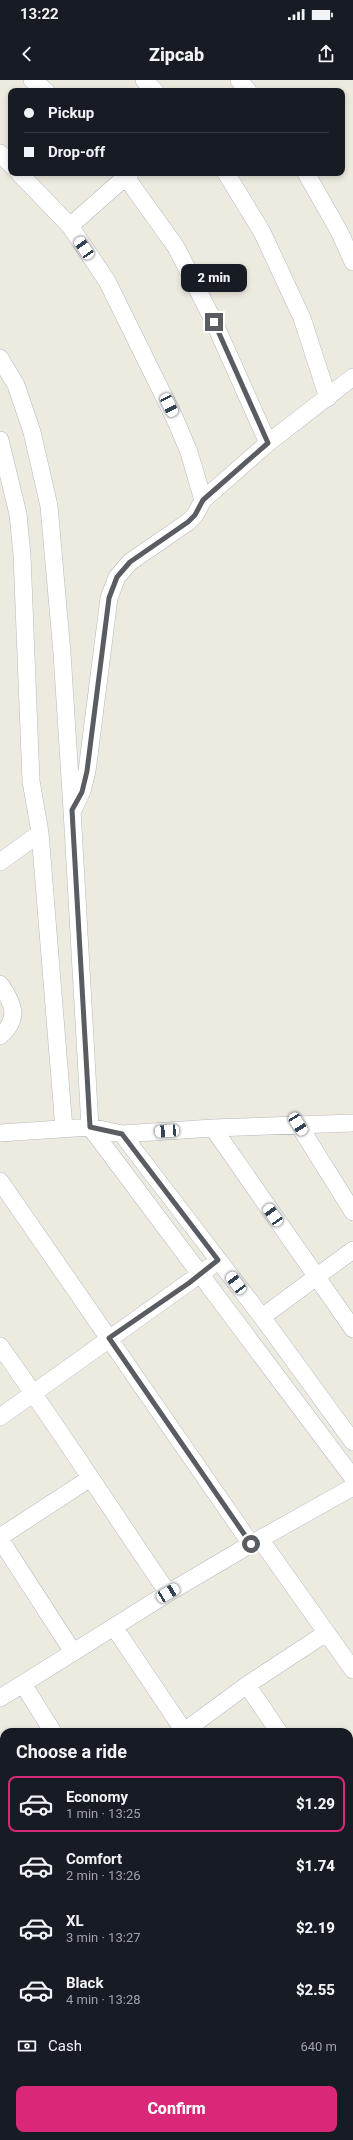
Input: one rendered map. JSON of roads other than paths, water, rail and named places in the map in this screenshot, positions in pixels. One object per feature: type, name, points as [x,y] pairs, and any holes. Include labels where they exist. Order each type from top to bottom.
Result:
[{"type":"street","points":[[32,80],[42,88]]},
{"type":"street","points":[[144,80],[152,88]]},
{"type":"street","points":[[239,80],[246,88]]},
{"type":"street","points":[[0,153],[8,162]]},
{"type":"street","points":[[22,176],[70,226],[107,281],[156,377],[189,452],[203,500]]},
{"type":"street","points":[[70,226],[125,176]]},
{"type":"street","points":[[128,176],[176,247],[214,322],[268,443]]},
{"type":"street","points":[[228,176],[262,232],[302,318],[328,398]]},
{"type":"street","points":[[308,176],[340,231],[353,262]]},
{"type":"street","points":[[0,358],[16,385],[32,432],[49,506],[62,653],[90,1127],[201,1274],[346,1456],[353,1478]]},
{"type":"street","points":[[72,810],[82,792],[87,771],[109,598],[117,577],[130,562],[188,522],[195,515],[203,500],[268,443],[328,398],[351,383]]},
{"type":"street","points":[[0,440],[18,514],[25,625],[31,781],[40,833],[64,1129]]},
{"type":"street","points":[[0,862],[40,833]]},
{"type":"street","points":[[0,984],[13,1011],[13,1019],[10,1026],[0,1036]]},
{"type":"street","points":[[0,1133],[90,1127],[122,1134],[212,1128],[353,1123]]},
{"type":"street","points":[[298,1124],[353,1212]]},
{"type":"street","points":[[212,1128],[353,1329]]},
{"type":"street","points":[[122,1134],[262,1317],[353,1442]]},
{"type":"street","points":[[0,1181],[109,1338],[255,1541],[353,1670]]},
{"type":"street","points":[[262,1317],[353,1250]]},
{"type":"street","points":[[0,1417],[201,1274],[218,1260]]},
{"type":"street","points":[[0,1346],[34,1393],[89,1479],[168,1593]]},
{"type":"street","points":[[73,1652],[0,1538],[89,1479]]},
{"type":"street","points":[[0,1698],[168,1593],[255,1541],[353,1487]]},
{"type":"street","points":[[114,1627],[181,1728]]},
{"type":"street","points":[[187,1728],[247,1685],[326,1633]]},
{"type":"street","points":[[23,1684],[50,1728]]},
{"type":"street","points":[[247,1685],[276,1728]]}]
